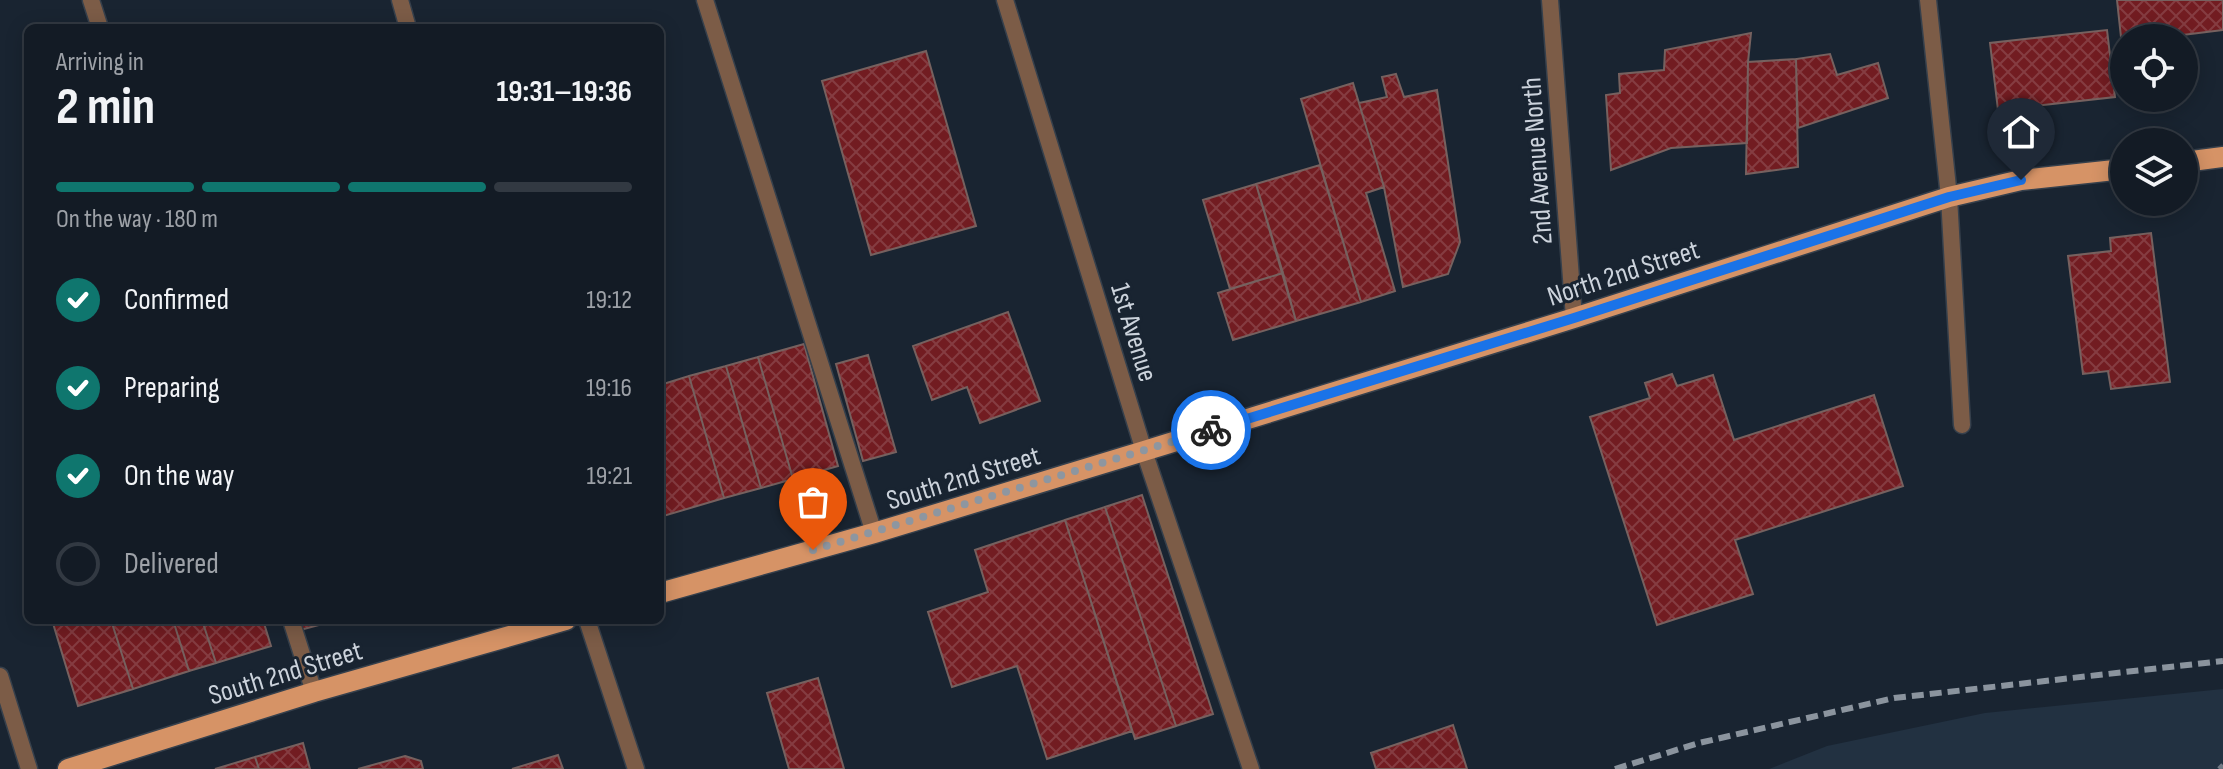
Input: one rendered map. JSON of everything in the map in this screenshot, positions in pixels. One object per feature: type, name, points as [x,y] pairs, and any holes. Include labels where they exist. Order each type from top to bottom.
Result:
[{"type":"main road","points":[[2198,160],[2223,157]]},
{"type":"main road","name":"North 2nd Street","points":[[1144,451],[1574,318],[1949,197],[2021,180],[2110,170]]},
{"type":"main road","name":"South 2nd Street","points":[[664,592],[874,533],[1144,451]]},
{"type":"main road","name":"South 2nd Street","points":[[68,769],[314,692],[552,624]]},
{"type":"street","points":[[91,0],[99,24]]},
{"type":"street","points":[[400,0],[407,24]]},
{"type":"street","points":[[705,0],[874,533]]},
{"type":"street","name":"1st Avenue","points":[[1005,0],[1144,451],[1251,769]]},
{"type":"street","name":"2nd Avenue North","points":[[1550,0],[1574,318]]},
{"type":"street","points":[[1928,0],[1949,197],[1962,425]]},
{"type":"street","points":[[292,624],[314,692]]},
{"type":"street","points":[[588,624],[636,769]]},
{"type":"street","points":[[0,676],[29,769]]},
{"type":"shaded area","points":[[2223,689],[2223,769],[1769,769],[1827,746],[1985,713]]},
{"type":"building","points":[[2117,0],[2223,0],[2223,30],[2198,33],[2198,24],[2120,24]]},
{"type":"building","points":[[2107,30],[2110,98],[1998,110],[1990,43]]},
{"type":"building","points":[[1751,33],[1747,143],[1671,148],[1611,170],[1606,95],[1620,93],[1619,74],[1664,70],[1665,50]]},
{"type":"building","points":[[926,51],[976,226],[871,255],[822,81]]},
{"type":"building","points":[[1830,54],[1837,75],[1878,63],[1888,98],[1798,128],[1796,59]]},
{"type":"building","points":[[1796,59],[1798,167],[1746,174],[1748,62]]},
{"type":"building","points":[[1396,74],[1404,97],[1437,90],[1460,242],[1448,274],[1403,287],[1384,187],[1359,103],[1387,97],[1382,77]]},
{"type":"building","points":[[1353,83],[1384,187],[1366,193],[1395,291],[1361,302],[1301,99]]},
{"type":"building","points":[[1320,165],[1361,302],[1296,321],[1256,184]]},
{"type":"building","points":[[1256,184],[1283,273],[1230,289],[1203,200]]},
{"type":"building","points":[[2151,233],[2170,382],[2111,389],[2108,371],[2083,374],[2068,256],[2111,251],[2110,238]]},
{"type":"building","points":[[1283,273],[1296,321],[1233,340],[1218,293]]},
{"type":"building","points":[[1008,312],[1040,401],[980,423],[967,387],[932,400],[913,346]]},
{"type":"building","points":[[804,344],[838,466],[793,479],[758,357]]},
{"type":"building","points":[[868,355],[896,452],[863,461],[836,364]]},
{"type":"building","points":[[758,357],[793,479],[761,488],[726,366]]},
{"type":"building","points":[[726,366],[761,488],[724,498],[689,376]]},
{"type":"building","points":[[1672,374],[1677,386],[1713,375],[1734,440],[1874,395],[1903,486],[1735,540],[1753,594],[1657,625],[1590,417],[1650,398],[1645,383]]},
{"type":"building","points":[[689,376],[724,498],[664,516],[664,384]]},
{"type":"building","points":[[1142,495],[1213,714],[1176,726],[1105,507]]},
{"type":"building","points":[[1105,507],[1176,726],[1135,739],[1065,520]]},
{"type":"building","points":[[1065,520],[1132,731],[1047,759],[1017,666],[952,687],[928,612],[988,592],[975,550]]},
{"type":"building","points":[[53,624],[112,624],[133,689],[78,706]]},
{"type":"building","points":[[112,624],[174,624],[189,671],[133,689]]},
{"type":"building","points":[[174,624],[203,624],[216,663],[189,671]]},
{"type":"building","points":[[203,624],[264,624],[271,646],[216,663]]},
{"type":"building","points":[[298,624],[323,624],[300,630]]},
{"type":"building","points":[[818,678],[844,769],[789,769],[767,693]]},
{"type":"building","points":[[1453,725],[1467,769],[1376,769],[1371,753]]},
{"type":"building","points":[[303,743],[310,769],[259,769],[255,757]]},
{"type":"building","points":[[558,755],[563,769],[512,769]]},
{"type":"building","points":[[405,756],[421,761],[423,769],[358,769]]},
{"type":"building","points":[[255,757],[259,769],[215,769]]},
{"type":"railway","points":[[1615,769],[1699,743],[1894,698],[2223,661]]},
{"type":"way so far","points":[[813,550],[1211,430]]},
{"type":"route","points":[[1211,430],[1574,318],[1949,197],[2021,180]]}]
